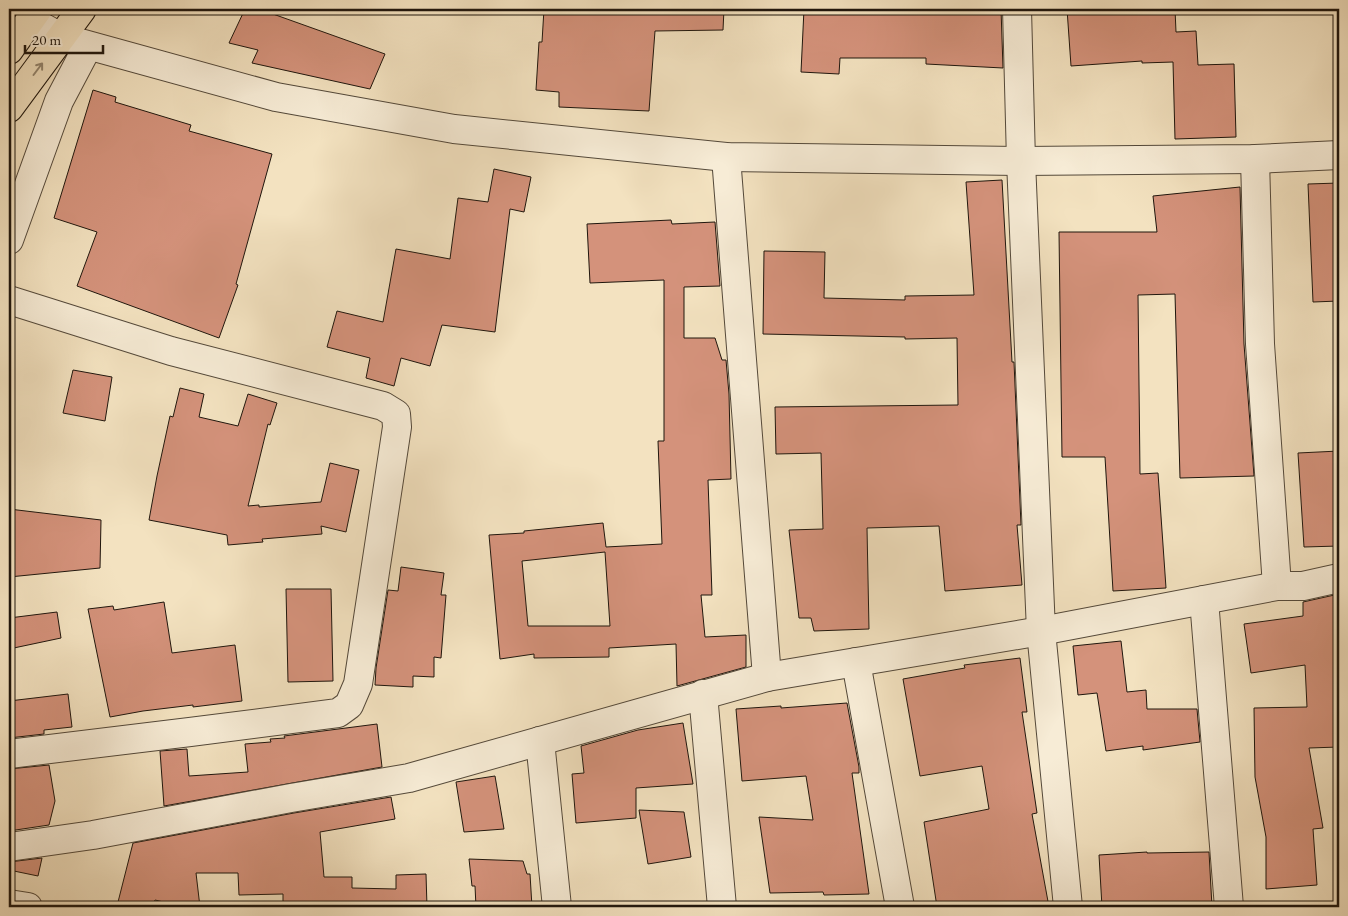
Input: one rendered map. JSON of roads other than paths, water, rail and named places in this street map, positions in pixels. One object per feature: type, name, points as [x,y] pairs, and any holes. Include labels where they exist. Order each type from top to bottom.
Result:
[{"type":"main road","points":[[9,108],[82,9]]},
{"type":"main road","points":[[9,50],[34,14]]},
{"type":"street","points":[[1017,9],[1021,161],[1041,631],[1068,907]]},
{"type":"street","points":[[34,14],[62,38],[88,46],[276,97],[454,129],[726,157],[1021,161],[1255,159],[1339,155]]},
{"type":"street","points":[[9,240],[59,101],[88,46]]},
{"type":"street","points":[[726,157],[767,676]]},
{"type":"street","points":[[1255,159],[1260,344],[1277,586]]},
{"type":"street","points":[[9,300],[171,351],[383,406],[396,414],[397,427],[358,684],[349,705],[338,713],[9,754]]},
{"type":"street","points":[[9,847],[93,835],[409,778],[767,676],[1041,631],[1277,586],[1303,586],[1339,578]]},
{"type":"street","points":[[1204,600],[1229,907]]},
{"type":"street","points":[[856,662],[900,907]]},
{"type":"street","points":[[703,694],[722,907]]},
{"type":"street","points":[[540,741],[557,907]]},
{"type":"street","points":[[9,904],[28,907]]}]
